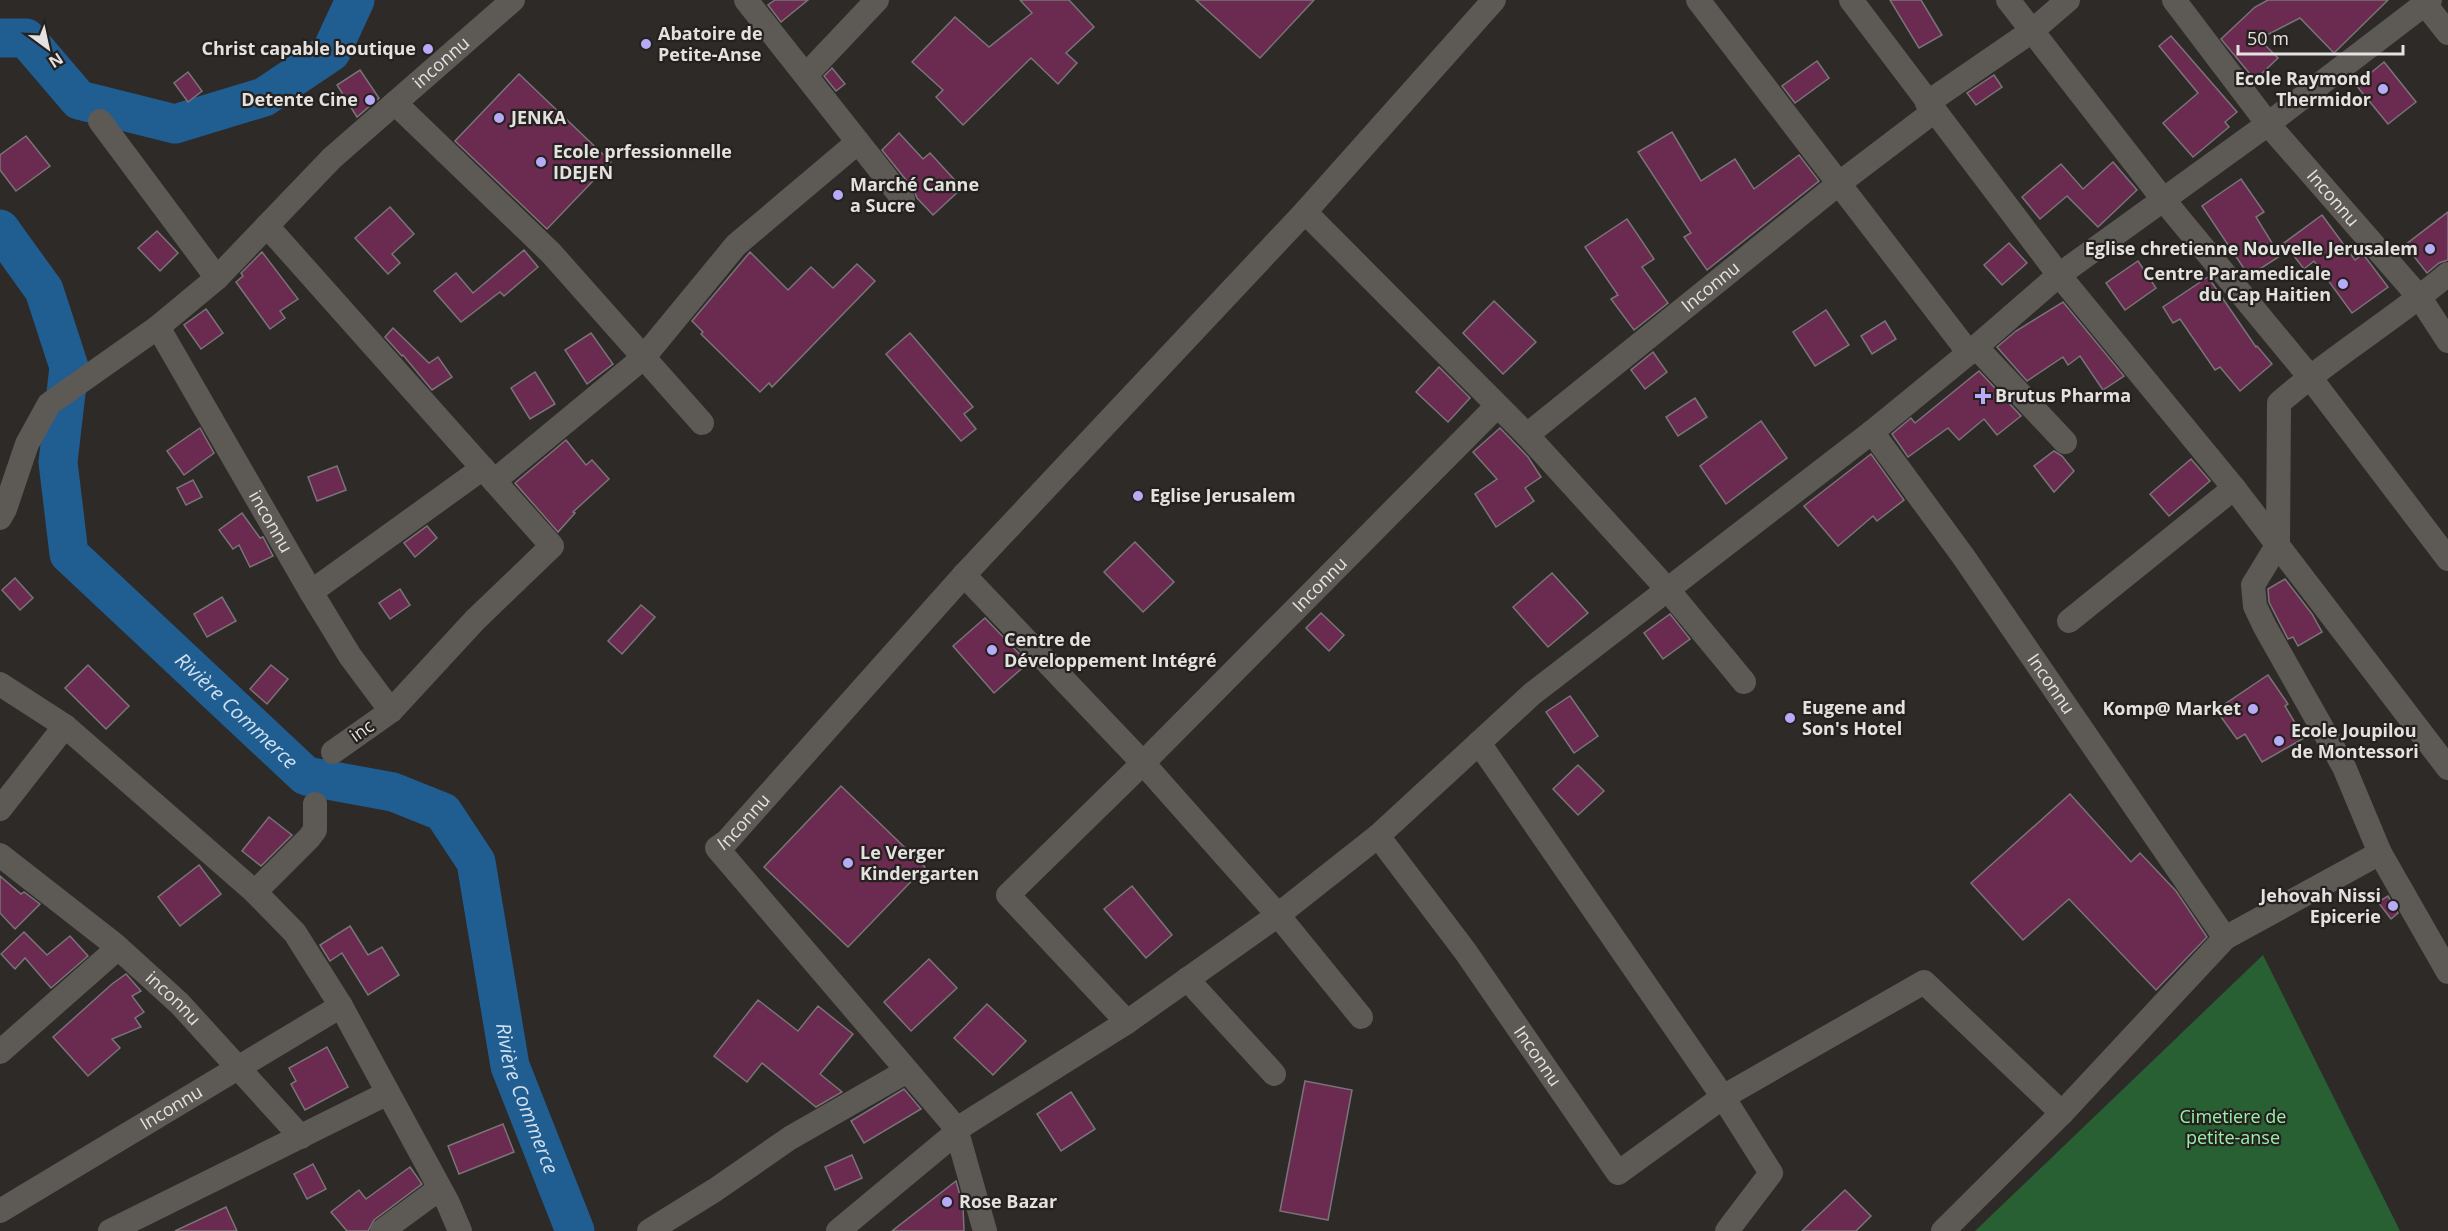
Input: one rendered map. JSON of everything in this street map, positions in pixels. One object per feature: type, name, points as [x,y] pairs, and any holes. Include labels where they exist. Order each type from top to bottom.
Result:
[{"type":"street","name":"inconnu","points":[[0,518],[27,444],[49,404],[158,327],[217,278],[332,158],[513,0]]},
{"type":"street","points":[[746,0],[903,199]]},
{"type":"street","points":[[806,75],[877,0]]},
{"type":"street","name":"Inconnu","points":[[985,1231],[957,1130],[717,848],[727,841],[964,575],[1305,212],[1494,0]]},
{"type":"street","points":[[1698,0],[1838,185],[1972,350],[2066,442]]},
{"type":"street","points":[[1851,0],[2059,275],[2234,488],[2448,768]]},
{"type":"street","points":[[2008,0],[2162,198],[2309,376],[2448,559]]},
{"type":"street","name":"Inconnu","points":[[1527,435],[1838,185],[1930,107],[2032,31],[2068,0]]},
{"type":"street","name":"Inconnu","points":[[2174,0],[2268,123],[2420,298],[2448,341]]},
{"type":"street","points":[[838,1231],[957,1130],[1127,1022],[1278,915],[1378,836],[1532,694],[1872,432],[2059,275],[2162,198],[2268,123],[2427,2],[2448,33]]},
{"type":"street","points":[[395,103],[551,253],[702,423]]},
{"type":"street","points":[[100,121],[217,278]]},
{"type":"street","points":[[310,592],[489,475],[643,358],[736,245],[858,142]]},
{"type":"street","points":[[1305,212],[1527,435],[1668,590],[1744,682]]},
{"type":"street","points":[[267,226],[552,546],[475,620],[392,711]]},
{"type":"street","points":[[2448,274],[2420,298],[2309,376],[2279,403],[2278,544],[2253,585],[2255,606],[2344,767],[2380,853],[2448,972]]},
{"type":"street","name":"inconnu","points":[[158,327],[310,592],[350,656],[392,711]]},
{"type":"street","name":"Inconnu","points":[[1127,1022],[1008,896],[1497,406]]},
{"type":"street","name":"Inconnu","points":[[1872,432],[1963,556],[2225,938]]},
{"type":"street","points":[[2069,621],[2234,488]]},
{"type":"street","points":[[964,575],[1143,763],[1278,915],[1361,1017]]},
{"type":"street","points":[[0,684],[65,726],[255,892],[295,933],[341,1006],[448,1203],[460,1231]]},
{"type":"street","name":"inc","points":[[333,752],[392,711]]},
{"type":"street","points":[[0,809],[65,726]]},
{"type":"street","points":[[1479,743],[1723,1096],[1771,1173],[1727,1231]]},
{"type":"street","points":[[255,892],[315,830],[315,804]]},
{"type":"street","name":"Inconnu","points":[[1378,836],[1465,951],[1618,1173],[1723,1096],[1924,982],[2062,1113]]},
{"type":"street","points":[[1943,1231],[2062,1113],[2225,938],[2380,853]]},
{"type":"street","name":"inconnu","points":[[0,855],[118,948],[180,1004],[301,1137]]},
{"type":"street","points":[[0,1052],[118,948]]},
{"type":"street","points":[[1187,980],[1274,1074]]},
{"type":"street","name":"Inconnu","points":[[0,1211],[341,1006]]},
{"type":"street","points":[[648,1231],[715,1190],[790,1138],[908,1071]]},
{"type":"street","points":[[110,1231],[388,1093]]},
{"type":"street","points":[[382,1231],[439,1189]]},
{"type":"green space","name":"Cimetiere de petite-anse","points":[[2263,955],[2400,1231],[1975,1231]]},
{"type":"building","points":[[775,0],[808,0],[781,22],[768,5]]},
{"type":"building","points":[[1020,0],[1069,0],[1094,27],[1066,53],[1077,63],[1058,84],[1031,58],[963,125],[936,97],[943,90],[912,62],[955,17],[989,47],[1032,13]]},
{"type":"building","points":[[1196,0],[1314,0],[1260,58]]},
{"type":"building","points":[[1890,0],[1921,0],[1942,35],[1919,48]]},
{"type":"building","points":[[2268,0],[2388,0],[2334,53],[2300,18],[2259,39],[2278,58],[2255,80],[2221,39],[2255,7]]},
{"type":"building","points":[[2171,36],[2237,112],[2225,122],[2229,127],[2193,157],[2163,123],[2198,93],[2159,46]]},
{"type":"building","points":[[1817,61],[1829,78],[1795,103],[1782,86]]},
{"type":"building","points":[[2384,62],[2416,102],[2388,124],[2356,85]]},
{"type":"building","points":[[832,68],[845,84],[836,91],[824,76]]},
{"type":"building","points":[[360,70],[379,98],[357,117],[337,85]]},
{"type":"building","points":[[188,72],[202,91],[188,102],[174,83]]},
{"type":"building","points":[[519,74],[611,162],[547,229],[455,141]]},
{"type":"building","points":[[1994,75],[2002,87],[1976,105],[1967,93]]},
{"type":"building","points":[[1672,132],[1701,181],[1735,159],[1754,189],[1799,155],[1819,181],[1707,270],[1684,237],[1691,233],[1638,152]]},
{"type":"building","points":[[899,133],[923,159],[930,153],[962,188],[933,215],[917,198],[914,190],[882,150]]},
{"type":"building","points":[[26,136],[50,166],[16,191],[0,170],[0,155]]},
{"type":"building","points":[[2113,162],[2137,190],[2098,227],[2067,196],[2040,219],[2022,197],[2061,164],[2083,189]]},
{"type":"building","points":[[2241,179],[2264,212],[2256,217],[2280,256],[2249,276],[2202,206]]},
{"type":"building","points":[[390,207],[414,234],[392,254],[400,263],[388,274],[355,238]]},
{"type":"building","points":[[2448,212],[2448,260],[2439,263],[2427,273],[2405,245]]},
{"type":"building","points":[[2322,215],[2355,260],[2363,254],[2388,287],[2352,313],[2314,261],[2304,269],[2284,243]]},
{"type":"building","points":[[1627,219],[1654,259],[1642,267],[1668,303],[1634,330],[1611,299],[1618,295],[1585,247]]},
{"type":"building","points":[[157,231],[178,253],[160,271],[138,248]]},
{"type":"building","points":[[2009,243],[2027,263],[2002,285],[1984,265]]},
{"type":"building","points":[[524,250],[538,267],[504,296],[500,292],[461,322],[434,291],[456,273],[473,293]]},
{"type":"building","points":[[262,252],[298,299],[280,311],[285,318],[270,329],[236,282],[243,276],[241,273]]},
{"type":"building","points":[[750,252],[788,290],[811,267],[833,288],[857,264],[875,281],[772,387],[769,383],[760,392],[701,334],[703,332],[692,321]]},
{"type":"building","points":[[2138,261],[2156,288],[2125,310],[2106,283]]},
{"type":"building","points":[[2208,277],[2256,347],[2272,364],[2240,391],[2220,367],[2215,370],[2180,319],[2173,323],[2163,307]]},
{"type":"building","points":[[1494,301],[1536,342],[1503,374],[1463,333]]},
{"type":"building","points":[[2063,302],[2124,376],[2103,390],[2080,356],[2068,365],[2063,357],[2027,381],[1997,347],[2016,331]]},
{"type":"building","points":[[206,309],[223,333],[201,349],[184,325]]},
{"type":"building","points":[[1826,310],[1849,345],[1815,366],[1793,332]]},
{"type":"building","points":[[1885,321],[1896,339],[1872,354],[1861,336]]},
{"type":"building","points":[[393,328],[429,363],[438,357],[452,377],[432,390],[385,337]]},
{"type":"building","points":[[591,333],[613,364],[587,384],[565,350]]},
{"type":"building","points":[[910,333],[973,407],[964,414],[976,429],[961,441],[886,354]]},
{"type":"building","points":[[1653,352],[1667,372],[1645,389],[1631,370]]},
{"type":"building","points":[[1439,367],[1470,398],[1448,422],[1416,392]]},
{"type":"building","points":[[1979,371],[2021,416],[1997,435],[1984,419],[1959,440],[1948,428],[1908,457],[1892,434],[1911,418],[1915,423]]},
{"type":"building","points":[[535,372],[555,404],[530,419],[511,388]]},
{"type":"building","points":[[1695,398],[1707,417],[1678,436],[1666,417]]},
{"type":"building","points":[[1761,421],[1787,458],[1726,504],[1700,466]]},
{"type":"building","points":[[200,428],[214,453],[184,475],[167,451]]},
{"type":"building","points":[[1500,428],[1528,457],[1541,477],[1525,488],[1534,501],[1496,527],[1475,494],[1497,479],[1473,452]]},
{"type":"building","points":[[566,440],[586,465],[592,460],[609,479],[573,512],[575,513],[558,532],[515,483]]},
{"type":"building","points":[[2054,451],[2062,456],[2074,471],[2054,492],[2034,466]]},
{"type":"building","points":[[1871,454],[1904,500],[1877,521],[1873,516],[1838,546],[1804,506]]},
{"type":"building","points":[[2191,459],[2210,481],[2169,516],[2150,494]]},
{"type":"building","points":[[337,466],[346,490],[317,501],[308,477]]},
{"type":"building","points":[[193,480],[202,497],[186,505],[177,488]]},
{"type":"building","points":[[242,513],[260,538],[263,537],[273,556],[250,567],[239,545],[233,549],[219,530]]},
{"type":"building","points":[[427,526],[437,538],[415,557],[404,543]]},
{"type":"building","points":[[1135,542],[1174,582],[1143,612],[1104,572]]},
{"type":"building","points":[[1552,573],[1588,613],[1548,647],[1513,607]]},
{"type":"building","points":[[15,578],[33,598],[20,610],[2,590]]},
{"type":"building","points":[[2285,579],[2312,614],[2322,632],[2298,646],[2293,637],[2288,639],[2269,602],[2268,589]]},
{"type":"building","points":[[400,589],[410,605],[390,619],[379,603]]},
{"type":"building","points":[[222,597],[236,621],[207,637],[194,614]]},
{"type":"building","points":[[641,605],[655,617],[622,654],[608,641]]},
{"type":"building","points":[[1321,613],[1344,635],[1329,651],[1306,628]]},
{"type":"building","points":[[1670,614],[1690,639],[1663,659],[1644,633]]},
{"type":"building","points":[[985,618],[1028,663],[994,693],[953,646]]},
{"type":"building","points":[[88,665],[129,706],[106,729],[65,688]]},
{"type":"building","points":[[271,665],[288,679],[267,704],[250,689]]},
{"type":"building","points":[[2268,675],[2288,704],[2285,706],[2304,738],[2262,762],[2245,734],[2237,739],[2216,710]]},
{"type":"building","points":[[1570,696],[1598,736],[1574,753],[1546,712]]},
{"type":"building","points":[[1578,765],[1604,791],[1578,815],[1553,789]]},
{"type":"building","points":[[841,786],[925,867],[848,947],[764,867]]},
{"type":"building","points":[[2070,794],[2131,862],[2140,853],[2176,891],[2207,937],[2156,990],[2069,899],[2023,940],[1971,883]]},
{"type":"building","points":[[269,817],[292,835],[261,866],[242,851]]},
{"type":"building","points":[[199,865],[221,894],[180,926],[158,897]]},
{"type":"building","points":[[0,876],[21,894],[24,892],[40,904],[15,929],[0,913]]},
{"type":"building","points":[[1132,886],[1172,935],[1146,958],[1104,909]]},
{"type":"building","points":[[2388,896],[2398,913],[2391,919],[2378,902]]},
{"type":"building","points":[[350,926],[368,955],[382,947],[399,975],[368,995],[342,953],[330,961],[320,945]]},
{"type":"building","points":[[24,932],[47,955],[70,936],[88,956],[51,988],[25,958],[15,969],[1,954]]},
{"type":"building","points":[[929,959],[957,988],[911,1031],[884,1002]]},
{"type":"building","points":[[126,974],[141,991],[132,996],[144,1012],[135,1018],[141,1027],[112,1039],[120,1048],[88,1076],[53,1037]]},
{"type":"building","points":[[758,1000],[798,1031],[818,1006],[853,1034],[820,1074],[842,1092],[816,1107],[762,1063],[747,1082],[714,1056]]},
{"type":"building","points":[[987,1004],[1026,1041],[993,1075],[954,1038]]},
{"type":"building","points":[[327,1047],[348,1087],[305,1110],[291,1084],[296,1081],[289,1068]]},
{"type":"building","points":[[1305,1081],[1352,1090],[1328,1220],[1280,1211]]},
{"type":"building","points":[[904,1089],[921,1109],[864,1143],[851,1121]]},
{"type":"building","points":[[1071,1092],[1095,1129],[1061,1151],[1037,1114]]},
{"type":"building","points":[[503,1124],[514,1152],[459,1174],[448,1146]]},
{"type":"building","points":[[852,1155],[862,1178],[835,1190],[825,1167]]},
{"type":"building","points":[[313,1164],[326,1189],[307,1199],[294,1174]]},
{"type":"building","points":[[410,1167],[422,1184],[374,1220],[368,1231],[347,1231],[331,1212],[359,1190],[366,1199]]},
{"type":"building","points":[[956,1181],[963,1206],[964,1231],[892,1231]]},
{"type":"building","points":[[1845,1190],[1871,1216],[1856,1231],[1802,1231]]},
{"type":"building","points":[[226,1207],[237,1231],[175,1231]]},
{"type":"waterway","name":"Rivière Commerce","points":[[0,38],[26,38],[79,100],[175,124],[264,97],[331,52],[355,0]]},
{"type":"waterway","name":"Rivière Commerce","points":[[0,229],[44,290],[69,367],[58,462],[69,554],[306,776],[393,792],[443,812],[476,862],[510,1066],[575,1231]]},
{"type":"place","name":"Abatoire de Petite-Anse","points":[[646,44]]},
{"type":"place","name":"Christ capable boutique","points":[[428,49]]},
{"type":"place","name":"Ecole Raymond Thermidor","points":[[2383,89]]},
{"type":"place","name":"Detente Cine","points":[[370,100]]},
{"type":"place","name":"JENKA","points":[[499,118]]},
{"type":"place","name":"Ecole prfessionnelle IDEJEN","points":[[541,162]]},
{"type":"place","name":"Marché Canne a Sucre","points":[[838,195]]},
{"type":"place","name":"Eglise chretienne Nouvelle Jerusalem","points":[[2430,249]]},
{"type":"place","name":"Centre Paramedicale du Cap Haitien","points":[[2343,284]]},
{"type":"place","name":"Brutus Pharma","points":[[1983,396]]},
{"type":"place","name":"Eglise Jerusalem","points":[[1138,496]]},
{"type":"place","name":"Centre de Développement Intégré","points":[[992,650]]},
{"type":"place","name":"Komp@ Market","points":[[2253,709]]},
{"type":"place","name":"Eugene and Son's Hotel","points":[[1790,718]]},
{"type":"place","name":"Ecole Joupilou de Montessori","points":[[2279,741]]},
{"type":"place","name":"Le Verger Kindergarten","points":[[848,863]]},
{"type":"place","name":"Jehovah Nissi Epicerie","points":[[2393,906]]},
{"type":"place","name":"Rose Bazar","points":[[947,1202]]}]
